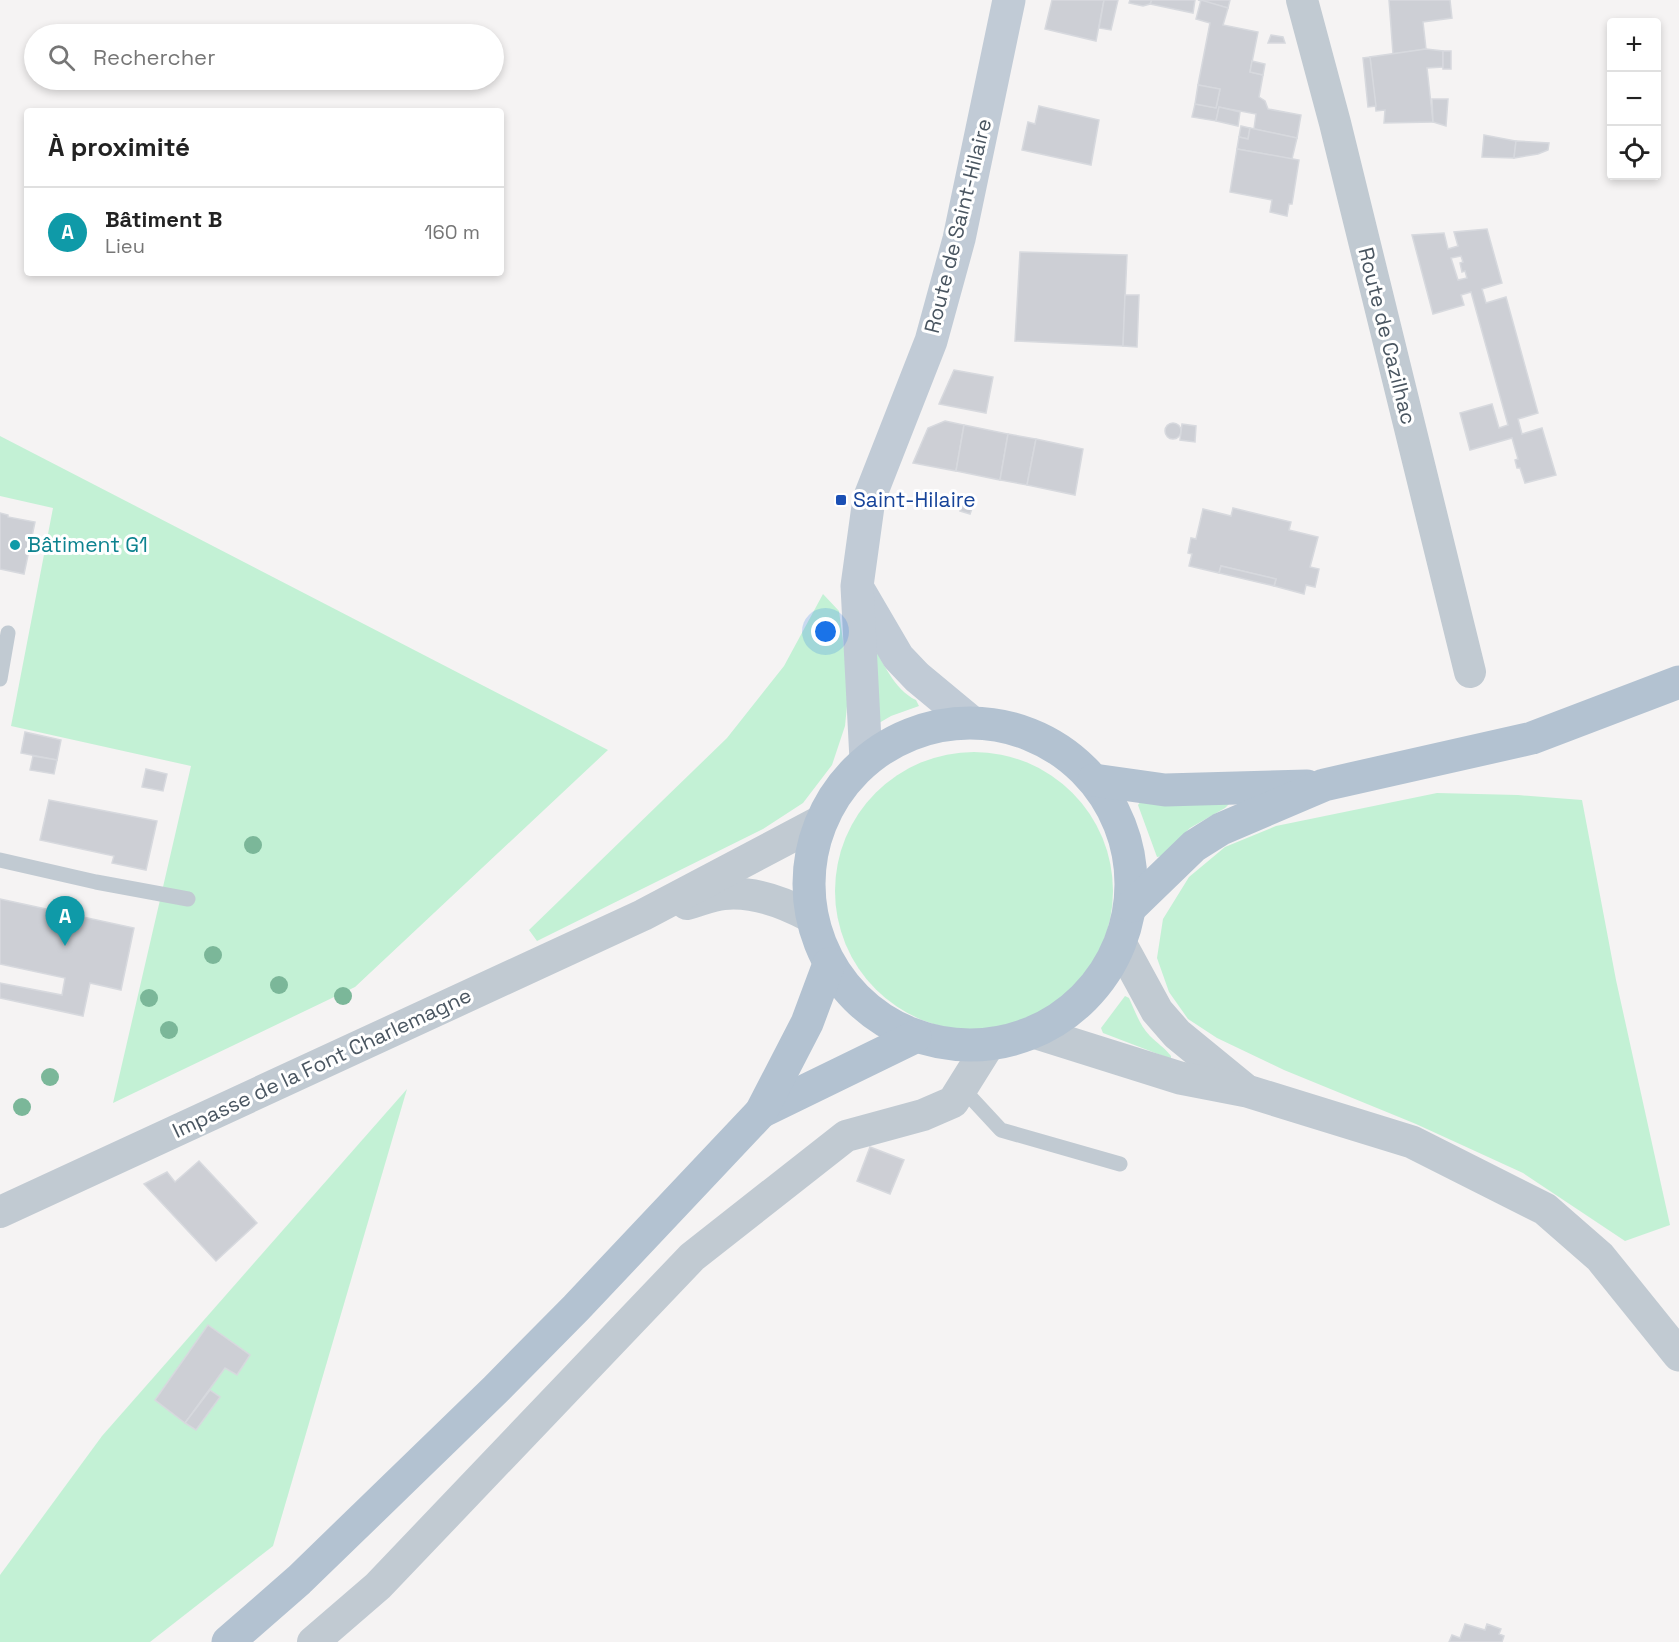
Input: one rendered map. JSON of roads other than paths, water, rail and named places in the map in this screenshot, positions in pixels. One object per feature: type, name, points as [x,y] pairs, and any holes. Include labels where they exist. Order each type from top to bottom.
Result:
[{"type":"main road","name":"Route de Saint-Hilaire","points":[[866,760],[857,586],[869,499],[931,341],[959,239],[1009,0]]},
{"type":"main road","points":[[857,586],[898,657],[917,677],[970,721]]},
{"type":"main road","points":[[1132,906],[1194,846],[1221,830],[1324,785],[1532,738],[1679,682]]},
{"type":"main road","points":[[970,721],[1035,734],[1071,755],[1094,780],[1125,834],[1132,906],[1128,929],[1122,945],[1091,993],[1036,1033],[1011,1042],[988,1046],[915,1036],[857,1002],[829,964],[809,916],[808,864],[820,821],[843,782],[866,760],[913,732],[970,721]]},
{"type":"main road","points":[[1094,780],[1166,790],[1324,785]]},
{"type":"main road","points":[[228,1642],[299,1580],[496,1389],[576,1308],[761,1112],[807,1023],[829,964]]},
{"type":"main road","points":[[761,1112],[915,1036]]},
{"type":"street","name":"Route de Cazilhac","points":[[1302,0],[1335,123],[1470,672]]},
{"type":"street","points":[[643,915],[820,821]]},
{"type":"street","points":[[643,915],[724,894],[758,895],[792,907],[809,916]]},
{"type":"street","name":"Impasse de la Font Charlemagne","points":[[0,1212],[643,915]]},
{"type":"street","points":[[1122,945],[1157,1011],[1177,1034],[1247,1091]]},
{"type":"street","points":[[1036,1033],[1180,1078],[1247,1091],[1412,1142],[1545,1209],[1600,1257],[1679,1355]]},
{"type":"street","points":[[313,1642],[378,1586],[692,1257],[846,1136],[923,1116],[953,1102],[988,1046]]},
{"type":"lane","points":[[0,679],[8,633]]},
{"type":"lane","points":[[0,860],[96,882],[188,899]]},
{"type":"lane","points":[[962,1088],[1000,1130],[1120,1164]]},
{"type":"place","name":"Saint-Hilaire","points":[[841,500]]},
{"type":"place","name":"Bâtiment G1","points":[[15,545]]},
{"type":"place","name":"Bâtiment B","points":[[65,946]]}]
